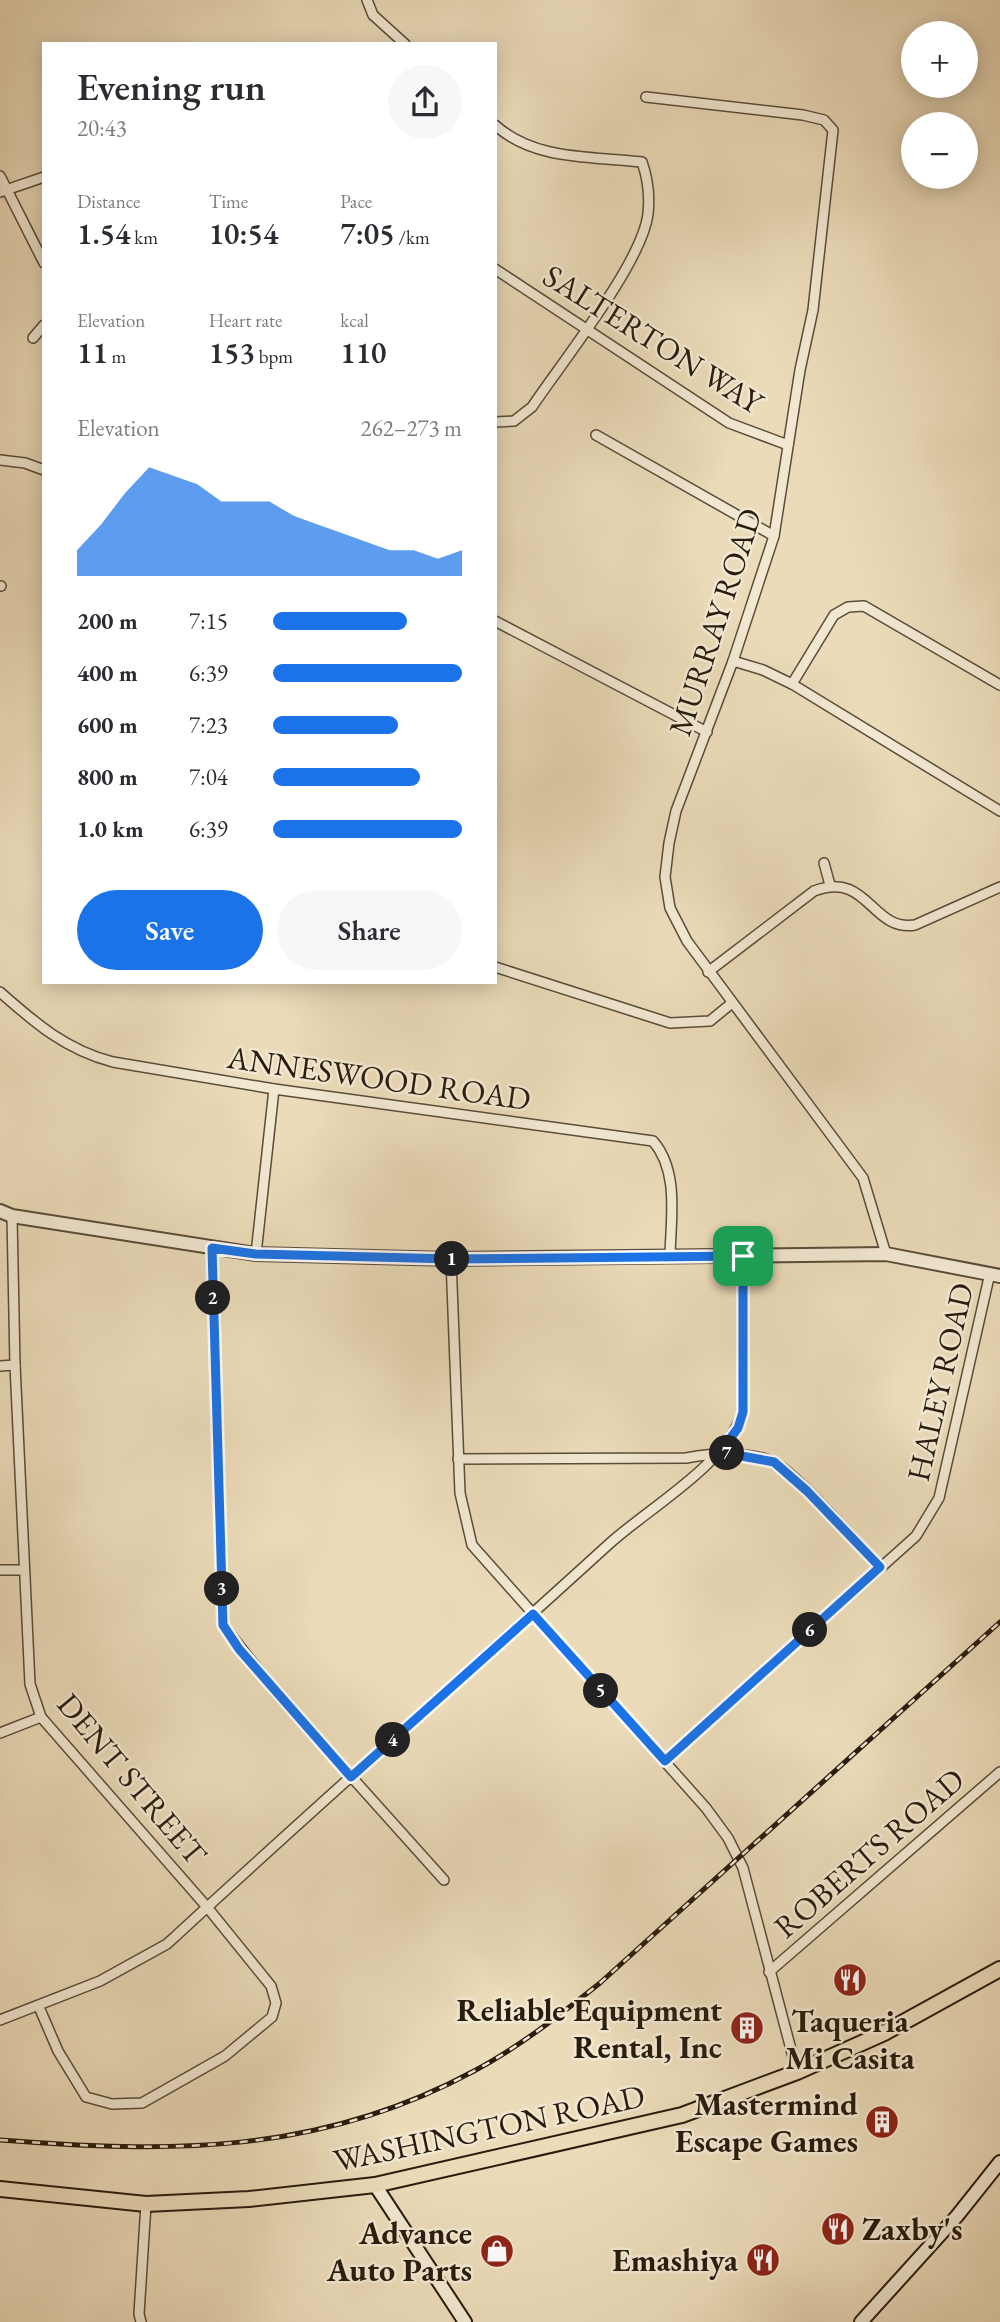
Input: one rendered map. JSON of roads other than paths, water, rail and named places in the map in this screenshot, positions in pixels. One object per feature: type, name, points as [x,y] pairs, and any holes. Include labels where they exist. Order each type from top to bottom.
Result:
[{"type":"main road","name":"WASHINGTON ROAD","points":[[0,2189],[146,2204],[249,2199],[375,2185],[682,2115],[797,2072],[884,2033],[1000,1969]]},
{"type":"street","points":[[367,0],[373,15],[403,42]]},
{"type":"street","name":"MURRAY ROAD","points":[[646,97],[803,115],[824,120],[833,130],[813,310],[774,536],[733,661],[676,811],[668,843],[665,877],[670,908],[708,972],[863,1178],[886,1254]]},
{"type":"street","points":[[497,127],[520,144],[543,152],[642,162],[649,183],[648,217],[624,274],[532,407],[514,421],[497,422]]},
{"type":"street","points":[[0,176],[4,190],[42,260]]},
{"type":"street","points":[[4,190],[42,178]]},
{"type":"street","name":"SALTERTON WAY","points":[[497,270],[729,423],[788,445]]},
{"type":"street","points":[[33,338],[42,327]]},
{"type":"street","points":[[596,435],[774,536]]},
{"type":"street","points":[[0,460],[25,463],[42,469]]},
{"type":"street","points":[[792,684],[834,615],[848,607],[863,606],[1000,685]]},
{"type":"street","points":[[497,622],[706,732]]},
{"type":"street","points":[[733,661],[764,670],[792,684],[1000,811]]},
{"type":"street","points":[[824,863],[830,885]]},
{"type":"street","points":[[708,972],[814,891],[830,885],[845,886],[858,893],[888,920],[901,927],[915,925],[1000,887]]},
{"type":"street","points":[[497,968],[670,1023],[710,1020],[732,1003]]},
{"type":"street","name":"ANNESWOOD ROAD","points":[[0,992],[60,1041],[90,1056],[274,1089],[653,1140],[666,1155],[671,1183],[670,1255]]},
{"type":"street","points":[[256,1254],[274,1089]]},
{"type":"street","points":[[6,1213],[256,1254],[452,1259],[886,1254],[995,1274]]},
{"type":"street","name":"DENT STREET","points":[[6,1213],[30,1684],[41,1717],[207,1907],[271,1986],[276,2003],[272,2017],[259,2030],[184,2081],[142,2103],[112,2104],[86,2097],[58,2051],[39,2007]]},
{"type":"street","points":[[212,1248],[223,1625],[239,1649],[444,1880]]},
{"type":"street","points":[[0,2020],[100,1981],[167,1944],[615,1539],[720,1452],[738,1428],[743,1412],[743,1256]]},
{"type":"street","points":[[452,1259],[460,1493],[472,1545],[706,1808],[733,1846],[743,1868],[797,2072]]},
{"type":"street","name":"HALEY ROAD","points":[[665,1761],[916,1536],[939,1498],[995,1274]]},
{"type":"street","points":[[0,1366],[15,1366]]},
{"type":"street","points":[[458,1459],[686,1458],[720,1452],[774,1462],[807,1491],[880,1567]]},
{"type":"street","points":[[0,1570],[23,1570]]},
{"type":"street","points":[[0,1732],[41,1717]]},
{"type":"street","name":"ROBERTS ROAD","points":[[769,1972],[1000,1772]]},
{"type":"street","points":[[862,2322],[957,2216],[1000,2162]]},
{"type":"street","points":[[375,2185],[465,2322]]},
{"type":"street","points":[[141,2322],[139,2314],[146,2204]]},
{"type":"railway","points":[[0,2140],[124,2147],[243,2142],[301,2133],[358,2119],[416,2099],[474,2071],[523,2041],[600,1983],[1000,1622]]},
{"type":"place","name":"Taqueria Mi Casita","points":[[850,1980]]},
{"type":"place","name":"Reliable Equipment Rental, Inc","points":[[747,2028]]},
{"type":"place","name":"Mastermind Escape Games","points":[[882,2122]]},
{"type":"place","name":"Zaxby's","points":[[838,2229]]},
{"type":"place","name":"Advance Auto Parts","points":[[497,2251]]},
{"type":"place","name":"Emashiya","points":[[763,2260]]}]
